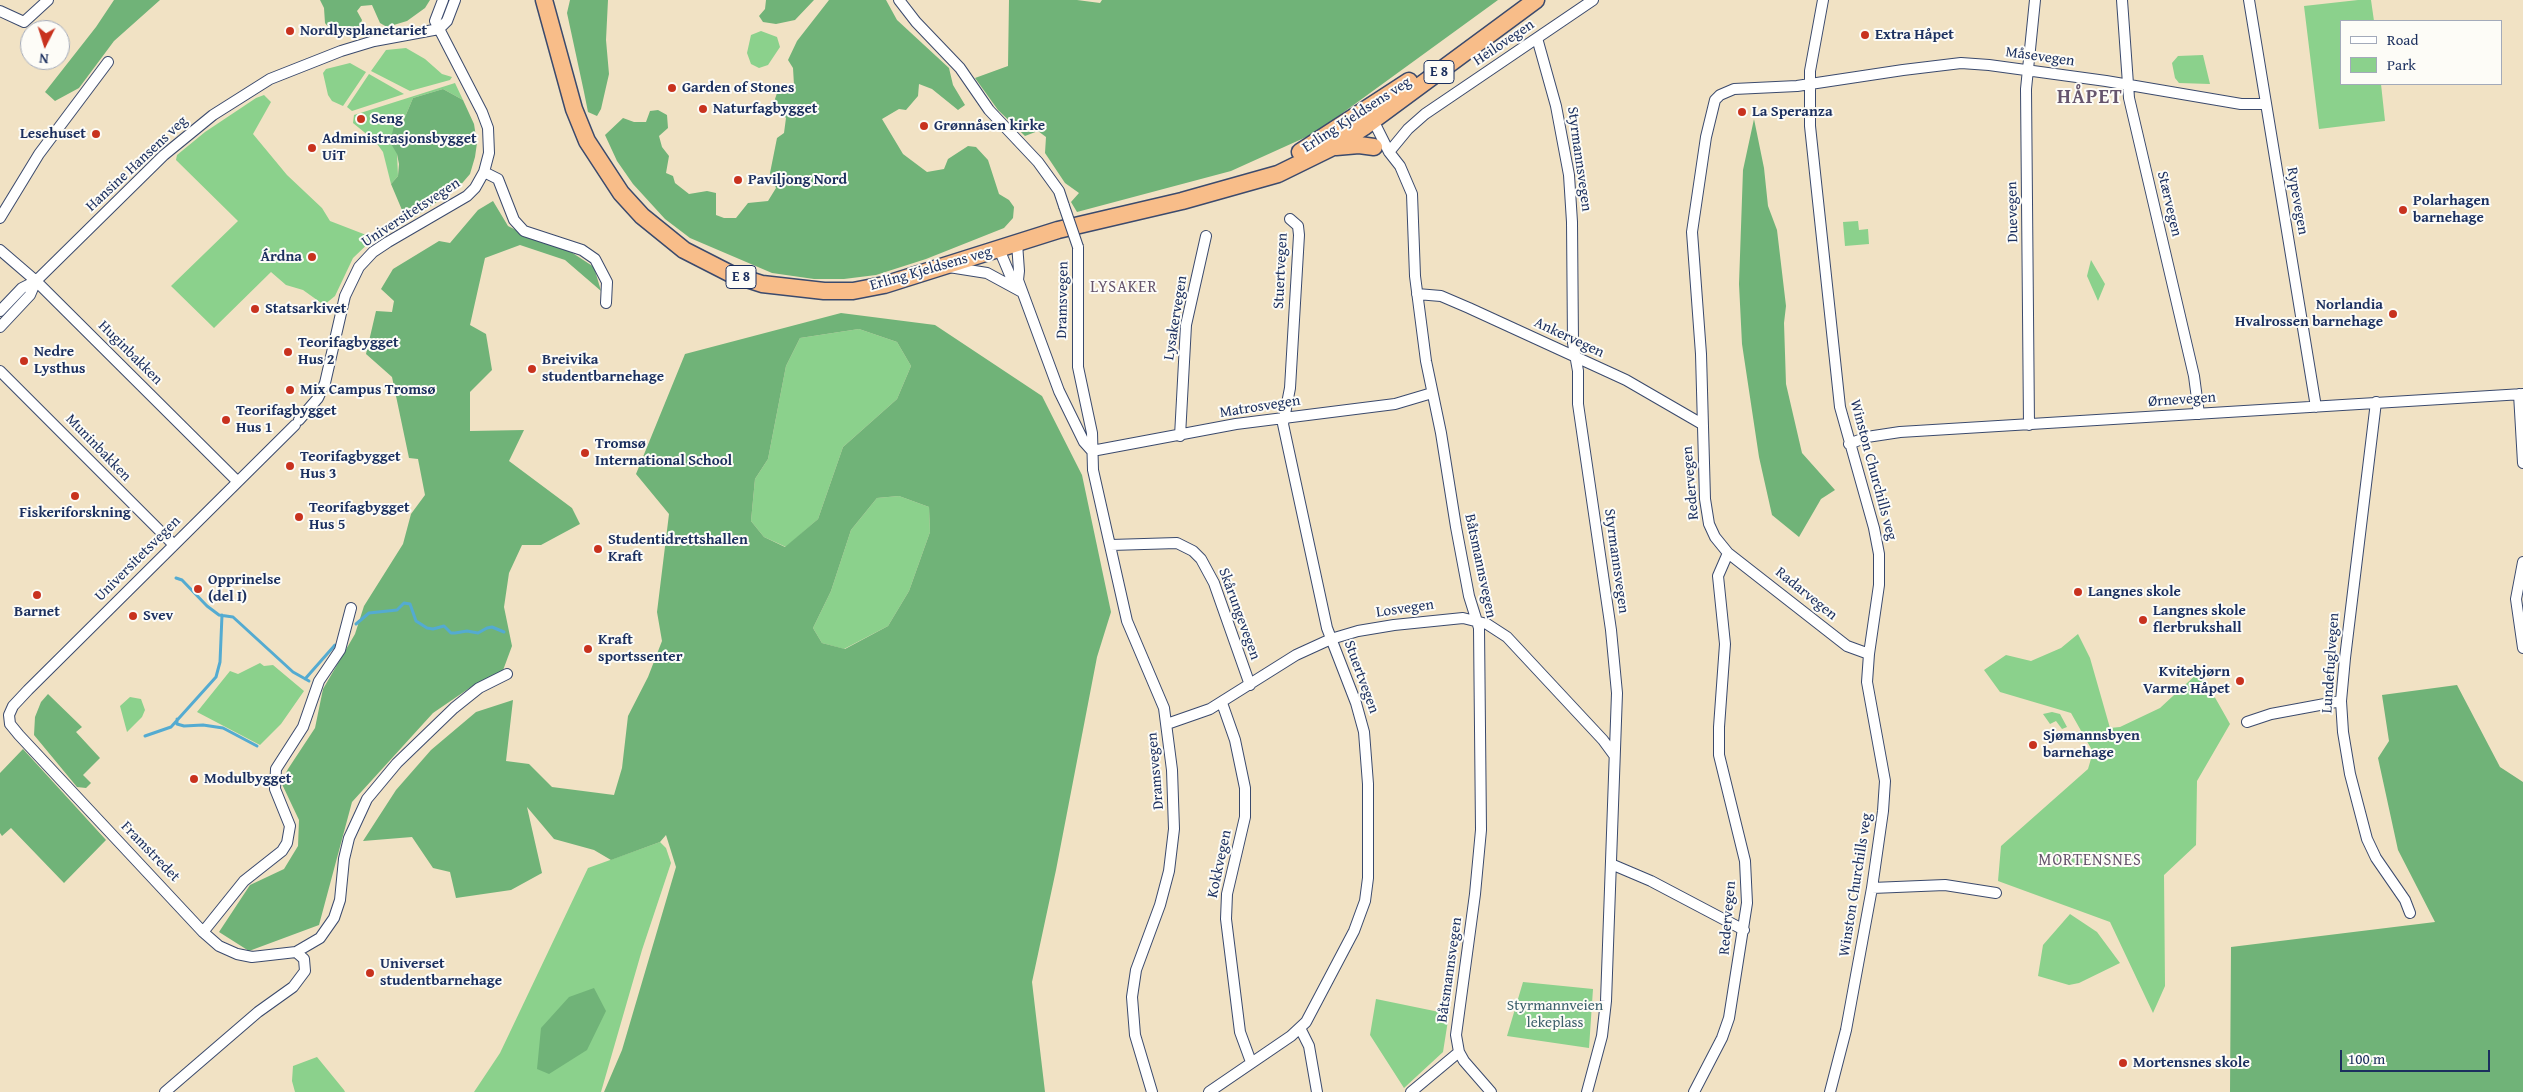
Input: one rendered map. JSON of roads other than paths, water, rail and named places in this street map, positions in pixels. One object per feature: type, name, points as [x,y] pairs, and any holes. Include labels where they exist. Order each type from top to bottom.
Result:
[{"type":"highway","name":"Erling Kjeldsens veg","points":[[544,0],[574,109],[587,140],[626,199],[642,216],[684,250],[730,274],[762,284],[824,291],[853,291],[884,285],[946,267],[1058,230],[1182,201],[1278,174],[1333,147],[1366,121],[1536,0]]},
{"type":"highway","name":"Erling Kjeldsens veg","points":[[1232,187],[1366,121]]},
{"type":"highway","name":"E 8","points":[[1333,147],[1359,145],[1382,150]]},
{"type":"street","points":[[0,10],[24,22],[48,0]]},
{"type":"street","points":[[443,0],[435,21],[439,29],[447,21],[455,0]]},
{"type":"street","name":"Dramsvegen","points":[[898,0],[916,22],[960,68],[989,110],[1038,162],[1059,191],[1078,247],[1078,368],[1090,415],[1093,470],[1127,621],[1138,652],[1161,699],[1167,724],[1174,813],[1174,843],[1166,886],[1136,970],[1132,1002],[1135,1035],[1152,1092]]},
{"type":"street","name":"Heilovegen","points":[[1382,150],[1425,114],[1593,0]]},
{"type":"street","name":"Winston Churchills veg","points":[[1824,0],[1808,84],[1810,126],[1838,391],[1849,444],[1871,516],[1879,554],[1878,600],[1869,654],[1869,697],[1885,781],[1883,811],[1872,888],[1846,1030],[1830,1092]]},
{"type":"street","name":"Duevegen","points":[[2029,425],[2026,125],[2028,70],[2034,0]]},
{"type":"street","name":"Stærvegen","points":[[2122,0],[2128,85],[2133,115],[2194,376],[2199,414]]},
{"type":"street","name":"Rypevegen","points":[[2248,0],[2316,407]]},
{"type":"street","name":"Universitetsvegen","points":[[8,718],[12,708],[21,697],[297,422],[318,398],[325,383],[345,296],[359,267],[373,252],[467,196],[475,188],[484,172],[489,153],[488,128],[482,112],[439,29]]},
{"type":"street","name":"Hansine Hansens veg","points":[[0,310],[22,288],[36,281],[164,155],[213,115],[248,91],[270,79],[341,51],[374,41],[439,29]]},
{"type":"street","name":"Styrmannsvegen","points":[[1537,38],[1554,97],[1569,175],[1572,222],[1573,343],[1578,371],[1579,413],[1615,661],[1617,693],[1604,1019],[1587,1092]]},
{"type":"street","points":[[0,218],[39,154],[108,62]]},
{"type":"street","name":"Måsevegen","points":[[1808,84],[1946,64],[1990,65],[2241,104],[2266,104]]},
{"type":"street","name":"Redervegen","points":[[1694,1092],[1726,1028],[1744,930],[1747,875],[1722,770],[1719,747],[1726,644],[1718,576],[1728,553],[1715,537],[1707,513],[1702,424],[1701,354],[1692,232],[1713,105],[1720,95],[1734,89],[1808,84]]},
{"type":"street","name":"Båtsmannsvegen","points":[[1366,121],[1367,139],[1400,166],[1412,194],[1417,294],[1432,393],[1468,588],[1478,620],[1480,830],[1475,894],[1456,1035],[1459,1052]]},
{"type":"street","name":"Båtsmannsvegen","points":[[1366,121],[1382,150]]},
{"type":"street","points":[[484,172],[498,179],[514,220],[524,231],[582,250],[595,258],[607,282],[606,303]]},
{"type":"street","name":"Stuertvegen","points":[[1209,1092],[1300,1028],[1311,1014],[1354,931],[1365,901],[1368,878],[1368,794],[1364,732],[1356,703],[1331,639],[1287,450],[1283,424],[1290,388],[1299,235],[1298,226],[1290,219]]},
{"type":"street","name":"Lysakervegen","points":[[1180,436],[1186,326],[1206,236]]},
{"type":"street","name":"Dramsvegen","points":[[1017,243],[1018,280],[1022,292],[1059,391],[1079,434],[1092,451]]},
{"type":"street","name":"Dramsvegen","points":[[999,249],[1010,275],[1018,280]]},
{"type":"street","name":"Huginbakken","points":[[0,250],[36,281],[237,481]]},
{"type":"street","points":[[946,267],[987,273],[1022,292]]},
{"type":"street","name":"Hansine Hansens veg","points":[[0,326],[30,295],[36,281]]},
{"type":"street","name":"Ankervegen","points":[[1417,294],[1441,296],[1455,301],[1626,380],[1702,424]]},
{"type":"street","name":"Muninbakken","points":[[0,371],[174,545]]},
{"type":"street","name":"Matrosvegen","points":[[1092,451],[1284,418],[1395,404],[1432,393]]},
{"type":"street","name":"Ørnevegen","points":[[1849,444],[1879,434],[2521,394],[2523,463]]},
{"type":"street","name":"Lundefuglvegen","points":[[2376,402],[2341,701],[2345,753],[2367,839],[2376,858],[2405,900],[2410,913]]},
{"type":"street","name":"Skårungevegen","points":[[1111,545],[1177,543],[1193,550],[1201,559],[1214,583],[1250,685]]},
{"type":"street","name":"Radarvegen","points":[[1728,553],[1847,646],[1869,654]]},
{"type":"street","points":[[2523,563],[2516,599],[2523,648]]},
{"type":"street","points":[[202,932],[244,881],[282,851],[287,843],[290,826],[275,789],[276,769],[303,727],[318,681],[340,650],[351,608]]},
{"type":"street","name":"Losvegen","points":[[1167,724],[1198,715],[1250,685],[1296,655],[1331,639],[1358,631],[1436,619],[1464,618],[1478,620],[1497,629],[1516,646],[1614,754]]},
{"type":"street","name":"Framstredet","points":[[8,718],[19,735],[202,932],[219,946],[244,956],[264,956],[296,952],[320,938],[334,918],[340,900],[344,859],[349,838],[367,799],[397,763],[454,708],[480,688],[507,674]]},
{"type":"street","points":[[2247,722],[2271,714],[2341,701]]},
{"type":"street","name":"Kokkvegen","points":[[1222,702],[1235,740],[1245,788],[1244,824],[1227,894],[1226,919],[1240,1032],[1251,1062]]},
{"type":"street","points":[[1611,864],[1651,881],[1744,930]]},
{"type":"street","points":[[1872,888],[1945,885],[1996,893]]},
{"type":"street","points":[[165,1092],[258,1012],[299,981],[305,971],[305,962],[300,954],[296,952]]},
{"type":"street","points":[[1300,1028],[1309,1046],[1317,1092]]},
{"type":"street","points":[[1411,1092],[1459,1052],[1467,1065],[1491,1092]]},
{"type":"waterway","points":[[176,578],[182,580],[207,606],[219,615],[233,617],[293,672],[309,681]]},
{"type":"waterway","points":[[356,624],[369,613],[397,610],[404,603],[410,604],[416,621],[427,628],[433,629],[444,626],[451,633],[467,631],[478,633],[492,627],[504,632]]},
{"type":"waterway","points":[[145,736],[171,727],[216,677],[220,662],[222,615]]},
{"type":"waterway","points":[[305,679],[335,645]]},
{"type":"waterway","points":[[177,719],[177,724],[184,726],[203,725],[223,728],[257,746]]},
{"type":"place","name":"Nordlysplanetariet","points":[[290,31]]},
{"type":"place","name":"Extra Håpet","points":[[1865,35]]},
{"type":"place","name":"Garden of Stones","points":[[672,88]]},
{"type":"place","name":"Naturfagbygget","points":[[703,109]]},
{"type":"place","name":"La Speranza","points":[[1742,112]]},
{"type":"place","name":"Seng","points":[[361,119]]},
{"type":"place","name":"Grønnåsen kirke","points":[[924,126]]},
{"type":"place","name":"Lesehuset","points":[[96,134]]},
{"type":"place","name":"Administrasjonsbygget UiT","points":[[312,148]]},
{"type":"place","name":"Paviljong Nord","points":[[738,180]]},
{"type":"place","name":"Polarhagen barnehage","points":[[2403,210]]},
{"type":"place","name":"Árdna","points":[[312,257]]},
{"type":"place","name":"Statsarkivet","points":[[255,309]]},
{"type":"place","name":"Norlandia Hvalrossen barnehage","points":[[2393,314]]},
{"type":"place","name":"Teorifagbygget Hus 2","points":[[288,352]]},
{"type":"place","name":"Nedre Lysthus","points":[[24,361]]},
{"type":"place","name":"Breivika studentbarnehage","points":[[532,369]]},
{"type":"place","name":"Mix Campus Tromsø","points":[[290,390]]},
{"type":"place","name":"Teorifagbygget Hus 1","points":[[226,420]]},
{"type":"place","name":"Tromsø International School","points":[[585,453]]},
{"type":"place","name":"Teorifagbygget Hus 3","points":[[290,466]]},
{"type":"place","name":"Fiskeriforskning","points":[[75,496]]},
{"type":"place","name":"Teorifagbygget Hus 5","points":[[299,517]]},
{"type":"place","name":"Studentidrettshallen Kraft","points":[[598,549]]},
{"type":"place","name":"Opprinelse (del I)","points":[[198,589]]},
{"type":"place","name":"Langnes skole","points":[[2078,592]]},
{"type":"place","name":"Barnet","points":[[37,595]]},
{"type":"place","name":"Svev","points":[[133,616]]},
{"type":"place","name":"Langnes skole flerbrukshall","points":[[2143,620]]},
{"type":"place","name":"Kraft sportssenter","points":[[588,649]]},
{"type":"place","name":"Kvitebjørn Varme Håpet","points":[[2240,681]]},
{"type":"place","name":"Sjømannsbyen barnehage","points":[[2033,745]]},
{"type":"place","name":"Modulbygget","points":[[194,779]]},
{"type":"place","name":"Universet studentbarnehage","points":[[370,973]]},
{"type":"place","name":"Mortensnes skole","points":[[2123,1063]]},
{"type":"district","name":"HÅPET","points":[[2090,98]]},
{"type":"district","name":"LYSAKER","points":[[1124,288]]},
{"type":"district","name":"MORTENSNES","points":[[2090,861]]},
{"type":"park label","name":"Styrmannveien lekeplass","points":[[1555,1014]]}]
